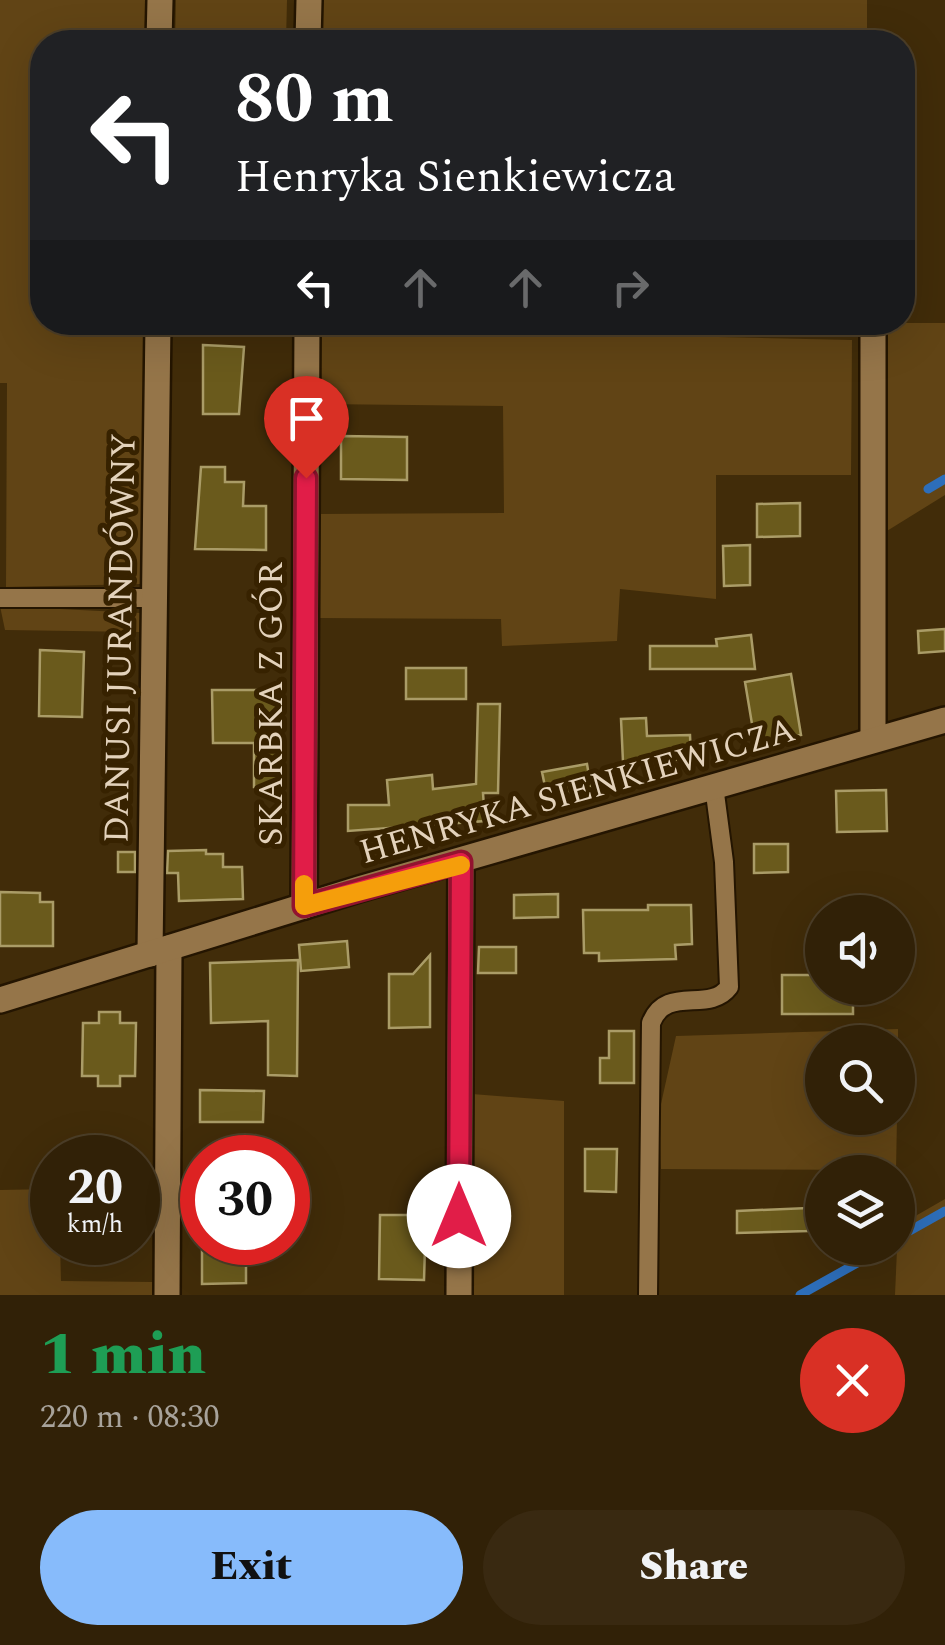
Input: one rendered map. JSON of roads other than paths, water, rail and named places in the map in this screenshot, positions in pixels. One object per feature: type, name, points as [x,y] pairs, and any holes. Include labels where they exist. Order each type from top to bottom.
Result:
[{"type":"street","points":[[160,0],[160,30]]},
{"type":"street","points":[[308,30],[309,0]]},
{"type":"street","name":"DANUSI JURANDÓWNY","points":[[158,335],[159,951],[168,1295]]},
{"type":"street","name":"SKARBKA Z GÓR","points":[[304,906],[307,335]]},
{"type":"street","points":[[872,740],[873,335]]},
{"type":"street","name":"HENRYKA SIENKIEWICZA","points":[[0,1000],[304,906],[945,720]]},
{"type":"street","points":[[459,1295],[461,862]]},
{"type":"lane","points":[[0,598],[157,598]]},
{"type":"lane","points":[[648,1295],[651,1023],[659,1007],[673,1000],[723,995],[729,987],[724,862],[714,786]]},
{"type":"waterway","points":[[928,489],[945,479]]},
{"type":"waterway","points":[[915,1228],[945,1211]]},
{"type":"waterway","points":[[800,1295],[854,1265]]}]
